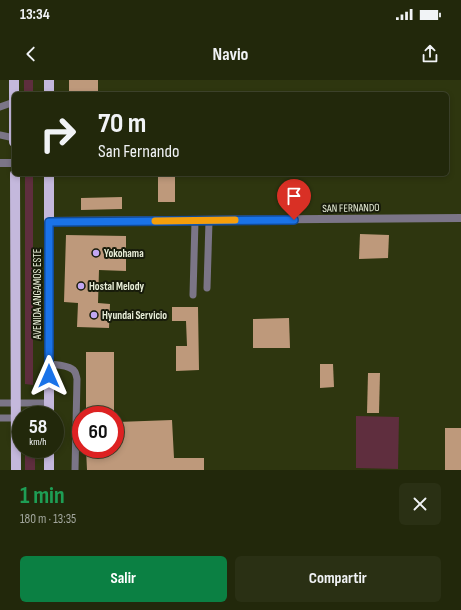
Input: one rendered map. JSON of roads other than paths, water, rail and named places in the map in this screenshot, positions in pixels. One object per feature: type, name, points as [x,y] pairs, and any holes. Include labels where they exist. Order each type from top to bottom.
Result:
[{"type":"main road","points":[[14,80],[14,92]]},
{"type":"main road","points":[[49,80],[49,92]]},
{"type":"main road","name":"AVENIDA ANGAMOS ESTE","points":[[15,176],[17,406]]},
{"type":"main road","name":"AVENIDA ANGAMOS ESTE","points":[[48,176],[49,403]]},
{"type":"main road","name":"AVENIDA ANGAMOS ESTE","points":[[16,470],[17,458]]},
{"type":"main road","points":[[49,458],[49,470]]},
{"type":"street","points":[[0,163],[12,163]]},
{"type":"street","name":"SAN FERNANDO","points":[[49,222],[461,218]]},
{"type":"lane","points":[[0,106],[12,103]]},
{"type":"lane","points":[[0,135],[12,138]]},
{"type":"lane","points":[[193,295],[195,220]]},
{"type":"lane","points":[[207,288],[209,220]]},
{"type":"lane","points":[[49,364],[68,368],[76,373],[75,470]]},
{"type":"lane","points":[[0,403],[49,403]]},
{"type":"lane","points":[[0,418],[12,418]]},
{"type":"place","name":"Yokohama","points":[[96,253]]},
{"type":"place","name":"Hostal Melody","points":[[81,286]]},
{"type":"place","name":"Hyundai Servicio","points":[[94,315]]}]
